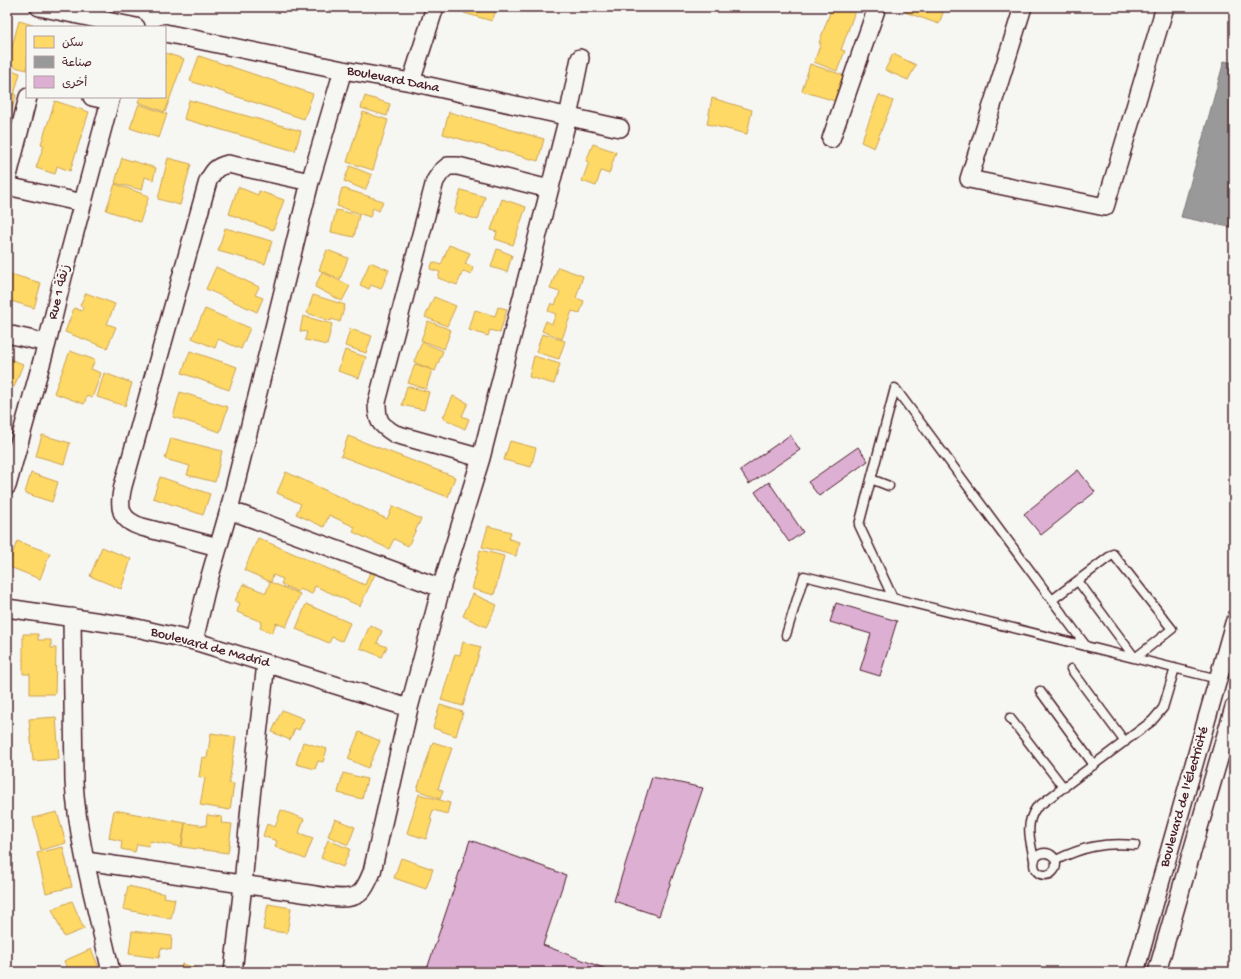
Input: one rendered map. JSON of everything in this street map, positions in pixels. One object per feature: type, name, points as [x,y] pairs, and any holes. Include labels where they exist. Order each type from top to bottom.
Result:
[{"type":"street","points":[[39,7],[127,26]]},
{"type":"street","points":[[411,82],[435,7]]},
{"type":"street","points":[[831,139],[877,7]]},
{"type":"street","points":[[1022,7],[969,179],[1105,207],[1165,7]]},
{"type":"street","name":"Boulevard Daha","points":[[166,33],[343,70],[411,82],[620,128]]},
{"type":"street","points":[[86,861],[244,885],[343,898],[357,895],[362,890],[372,872],[409,708],[441,588],[481,458],[568,117],[580,58]]},
{"type":"street","points":[[194,641],[229,510],[310,182],[343,70]]},
{"type":"street","points":[[7,180],[28,98]]},
{"type":"street","name":"Rue 1 زنقة","points":[[7,486],[11,461],[47,343],[110,99]]},
{"type":"street","points":[[218,547],[142,527],[131,522],[124,517],[121,508],[123,486],[206,188],[213,172],[219,166],[228,164],[310,182]]},
{"type":"street","points":[[481,458],[395,434],[383,426],[377,417],[378,402],[435,181],[441,172],[448,166],[458,166],[549,189]]},
{"type":"street","points":[[7,186],[83,203]]},
{"type":"street","points":[[7,334],[47,343]]},
{"type":"street","points":[[229,510],[441,588]]},
{"type":"street","name":"Boulevard de Madrid","points":[[7,608],[128,626],[194,641],[409,708]]},
{"type":"street","points":[[72,617],[74,782],[80,836],[112,972]]},
{"type":"street","name":"Boulevard de l'Électricité","points":[[1139,971],[1234,622]]},
{"type":"street","points":[[234,972],[266,663]]},
{"type":"street","name":"Boulevard de l'Électricité","points":[[1157,972],[1234,707]]},
{"type":"lane","points":[[893,598],[859,525],[895,388],[1086,646]]},
{"type":"lane","points":[[871,479],[889,486]]},
{"type":"lane","points":[[1052,600],[1113,554],[1172,629],[1135,658]]},
{"type":"lane","points":[[786,635],[804,576],[1218,679]]},
{"type":"lane","points":[[1078,581],[1135,658]]},
{"type":"lane","points":[[1034,860],[1036,856],[1041,853],[1046,852],[1051,854],[1056,860],[1054,872],[1050,875],[1044,876],[1039,874],[1034,866],[1028,826],[1029,820],[1036,808],[1145,728],[1163,708],[1175,668]]},
{"type":"lane","points":[[1072,669],[1126,742]]},
{"type":"lane","points":[[1040,691],[1094,765]]},
{"type":"lane","points":[[1010,718],[1064,788]]},
{"type":"lane","points":[[1056,860],[1084,848],[1097,845],[1134,845]]},
{"type":"building: سكن","points":[[466,7],[497,7],[492,21],[464,13]]},
{"type":"building: سكن","points":[[832,7],[845,7],[855,11],[841,50],[845,51],[837,71],[814,62]]},
{"type":"building: سكن","points":[[906,7],[945,7],[939,24],[905,12]]},
{"type":"building: سكن","points":[[19,21],[36,26],[26,26],[26,70],[7,65]]},
{"type":"building: سكن","points":[[166,53],[184,59],[165,112],[138,102],[140,98],[166,98]]},
{"type":"building: سكن","points":[[893,54],[916,65],[908,80],[885,70]]},
{"type":"building: سكن","points":[[199,56],[313,94],[304,119],[190,81]]},
{"type":"building: سكن","points":[[810,64],[843,75],[835,101],[802,91]]},
{"type":"building: سكن","points":[[7,69],[20,73],[9,121],[16,123],[7,150]]},
{"type":"building: سكن","points":[[879,95],[893,101],[874,148],[861,142]]},
{"type":"building: سكن","points":[[365,96],[390,104],[387,116],[361,108]]},
{"type":"building: سكن","points":[[712,98],[752,110],[747,134],[707,124]]},
{"type":"building: سكن","points":[[189,100],[301,131],[295,151],[184,119]]},
{"type":"building: سكن","points":[[55,101],[89,112],[70,171],[57,166],[55,174],[36,168],[44,145],[41,144]]},
{"type":"building: سكن","points":[[139,104],[167,114],[159,138],[130,128]]},
{"type":"building: سكن","points":[[363,112],[388,120],[373,170],[347,162]]},
{"type":"building: سكن","points":[[449,112],[544,139],[538,161],[443,134]]},
{"type":"building: سكن","points":[[593,144],[616,152],[609,174],[601,171],[596,186],[582,181],[589,162],[586,161]]},
{"type":"building: سكن","points":[[122,158],[156,168],[153,180],[145,177],[142,190],[115,183]]},
{"type":"building: سكن","points":[[168,158],[191,164],[180,205],[158,199]]},
{"type":"building: سكن","points":[[350,166],[372,175],[365,190],[344,181]]},
{"type":"building: سكن","points":[[115,184],[149,196],[140,222],[106,210]]},
{"type":"building: سكن","points":[[238,187],[258,195],[259,191],[284,200],[273,230],[229,214]]},
{"type":"building: سكن","points":[[342,188],[383,201],[379,211],[373,208],[370,217],[337,206]]},
{"type":"building: سكن","points":[[461,190],[485,197],[478,220],[454,212]]},
{"type":"building: سكن","points":[[502,199],[526,207],[513,245],[495,239],[497,232],[491,230]]},
{"type":"building: سكن","points":[[336,210],[359,215],[354,237],[331,232]]},
{"type":"building: سكن","points":[[225,228],[272,241],[265,264],[218,251]]},
{"type":"building: سكن","points":[[449,245],[470,253],[465,264],[473,267],[471,274],[463,271],[457,285],[438,278],[440,272],[430,269],[433,262],[441,265]]},
{"type":"building: سكن","points":[[497,249],[512,255],[507,272],[491,267]]},
{"type":"building: سكن","points":[[327,250],[348,258],[340,279],[319,270]]},
{"type":"building: سكن","points":[[370,262],[389,270],[381,289],[371,285],[369,289],[360,285]]},
{"type":"building: سكن","points":[[216,267],[259,287],[255,295],[263,298],[257,312],[206,289]]},
{"type":"building: سكن","points":[[558,267],[583,276],[576,298],[584,301],[580,313],[572,311],[562,339],[542,331],[546,321],[552,324],[556,314],[548,311],[551,303],[555,305],[560,292],[550,289]]},
{"type":"building: سكن","points":[[322,272],[350,286],[342,301],[315,287]]},
{"type":"building: سكن","points":[[7,273],[41,283],[34,308],[11,301],[7,311]]},
{"type":"building: سكن","points":[[86,293],[115,304],[107,324],[116,327],[107,348],[65,332],[74,308],[82,311],[83,307],[80,305]]},
{"type":"building: سكن","points":[[313,295],[345,305],[340,322],[332,319],[331,321],[307,313]]},
{"type":"building: سكن","points":[[434,297],[456,306],[447,326],[425,317]]},
{"type":"building: سكن","points":[[498,307],[507,309],[500,333],[490,330],[488,336],[469,330],[475,310],[495,316]]},
{"type":"building: سكن","points":[[205,309],[250,328],[241,349],[218,339],[215,348],[192,338]]},
{"type":"building: سكن","points":[[303,316],[332,324],[327,345],[305,340],[307,332],[300,331]]},
{"type":"building: سكن","points":[[428,321],[451,330],[444,349],[421,340]]},
{"type":"building: سكن","points":[[350,329],[372,336],[366,353],[345,346]]},
{"type":"building: سكن","points":[[542,334],[565,341],[559,359],[536,352]]},
{"type":"building: سكن","points":[[422,342],[443,351],[435,371],[414,362]]},
{"type":"building: سكن","points":[[345,350],[366,357],[359,378],[338,371]]},
{"type":"building: سكن","points":[[70,351],[95,360],[91,369],[101,373],[92,398],[87,396],[84,404],[54,393]]},
{"type":"building: سكن","points":[[190,351],[237,367],[229,390],[182,373]]},
{"type":"building: سكن","points":[[534,356],[560,364],[554,384],[529,377]]},
{"type":"building: سكن","points":[[7,358],[23,364],[14,387],[7,384]]},
{"type":"building: سكن","points":[[415,364],[432,370],[426,389],[408,383]]},
{"type":"building: سكن","points":[[104,373],[132,383],[125,406],[97,397]]},
{"type":"building: سكن","points":[[407,386],[429,392],[424,410],[402,405]]},
{"type":"building: سكن","points":[[180,392],[228,407],[220,432],[173,417]]},
{"type":"building: سكن","points":[[453,396],[468,403],[462,416],[469,419],[465,429],[443,418]]},
{"type":"building: سكن","points":[[42,435],[70,443],[64,464],[36,456]]},
{"type":"building: سكن","points":[[348,436],[455,477],[448,497],[341,456]]},
{"type":"building: سكن","points":[[171,438],[222,451],[215,482],[187,475],[190,466],[165,459]]},
{"type":"building: سكن","points":[[510,441],[536,448],[531,467],[504,460]]},
{"type":"building: سكن","points":[[286,472],[387,519],[393,506],[421,519],[408,546],[394,539],[389,549],[353,532],[355,527],[329,515],[324,527],[296,514],[301,504],[277,493]]},
{"type":"building: سكن","points":[[31,473],[58,482],[52,502],[25,493]]},
{"type":"building: سكن","points":[[160,477],[210,494],[203,515],[153,498]]},
{"type":"building: سكن","points":[[488,526],[511,532],[509,539],[519,542],[516,556],[482,547]]},
{"type":"building: سكن","points":[[258,538],[365,585],[370,572],[375,574],[360,606],[315,586],[312,594],[300,589],[298,592],[281,584],[283,579],[273,575],[271,582],[244,570]]},
{"type":"building: سكن","points":[[17,541],[50,553],[40,579],[7,566],[7,560],[10,561]]},
{"type":"building: سكن","points":[[102,547],[131,559],[121,589],[90,576]]},
{"type":"building: سكن","points":[[480,550],[504,556],[494,595],[472,589],[477,571],[475,571]]},
{"type":"building: سكن","points":[[270,582],[300,594],[286,627],[276,623],[272,633],[260,628],[262,622],[237,612],[240,603],[235,601],[243,584],[266,593]]},
{"type":"building: سكن","points":[[473,594],[497,605],[486,627],[463,616]]},
{"type":"building: سكن","points":[[306,604],[350,623],[342,641],[332,637],[329,643],[296,629]]},
{"type":"building: سكن","points":[[370,625],[382,631],[377,643],[387,647],[382,657],[360,648]]},
{"type":"building: سكن","points":[[23,634],[38,634],[38,640],[51,640],[51,648],[56,648],[55,694],[30,694],[30,674],[23,674]]},
{"type":"building: سكن","points":[[463,642],[481,647],[463,706],[441,700],[455,654],[460,655]]},
{"type":"building: سكن","points":[[440,705],[463,712],[456,736],[433,728]]},
{"type":"building: سكن","points":[[282,710],[304,719],[299,730],[295,728],[290,740],[272,732]]},
{"type":"building: سكن","points":[[56,717],[59,759],[33,761],[29,719]]},
{"type":"building: سكن","points":[[359,732],[380,741],[368,768],[348,759]]},
{"type":"building: سكن","points":[[211,733],[236,737],[229,783],[234,784],[230,810],[200,805],[205,778],[199,777],[202,757],[207,758]]},
{"type":"building: سكن","points":[[303,742],[327,749],[323,762],[318,761],[315,769],[296,764]]},
{"type":"building: سكن","points":[[433,742],[452,748],[438,789],[443,790],[440,799],[417,790]]},
{"type":"building: سكن","points":[[343,773],[367,779],[362,799],[338,793]]},
{"type":"building: سكن","points":[[419,794],[450,803],[447,814],[433,810],[430,819],[432,820],[426,839],[407,833]]},
{"type":"building: سكن","points":[[114,810],[185,823],[181,847],[150,841],[149,846],[137,844],[135,852],[121,849],[122,841],[109,838]]},
{"type":"building: سكن","points":[[281,810],[304,819],[299,833],[313,838],[305,859],[275,847],[277,841],[263,836],[267,824],[275,827]]},
{"type":"building: سكن","points":[[57,812],[66,843],[41,850],[33,818]]},
{"type":"building: سكن","points":[[207,815],[222,817],[221,823],[232,824],[228,853],[182,847],[185,823],[206,826]]},
{"type":"building: سكن","points":[[335,819],[355,827],[348,845],[328,836]]},
{"type":"building: سكن","points":[[328,840],[350,849],[343,867],[321,858]]},
{"type":"building: سكن","points":[[63,847],[72,887],[46,893],[37,853]]},
{"type":"building: سكن","points":[[401,858],[433,869],[426,889],[394,878]]},
{"type":"building: سكن","points":[[128,886],[165,894],[164,897],[175,899],[171,919],[123,909]]},
{"type":"building: سكن","points":[[72,901],[84,929],[64,937],[52,909]]},
{"type":"building: سكن","points":[[268,904],[291,908],[287,933],[263,930]]},
{"type":"building: سكن","points":[[132,931],[172,936],[171,950],[161,948],[159,958],[129,954]]},
{"type":"building: سكن","points":[[91,949],[101,972],[69,972],[64,961]]},
{"type":"building: سكن","points":[[182,964],[210,972],[180,972]]},
{"type":"building: صناعة","points":[[1224,61],[1234,63],[1234,228],[1181,217]]},
{"type":"building: أخرى","points":[[790,435],[800,450],[749,484],[740,470]]},
{"type":"building: أخرى","points":[[858,447],[868,461],[819,496],[808,482]]},
{"type":"building: أخرى","points":[[1078,470],[1095,492],[1041,535],[1024,514]]},
{"type":"building: أخرى","points":[[769,482],[803,532],[789,542],[755,492]]},
{"type":"building: أخرى","points":[[836,603],[897,621],[880,676],[860,670],[871,634],[830,622]]},
{"type":"building: أخرى","points":[[652,777],[703,788],[659,916],[614,901]]},
{"type":"building: أخرى","points":[[470,840],[566,875],[543,945],[614,972],[426,972]]}]
